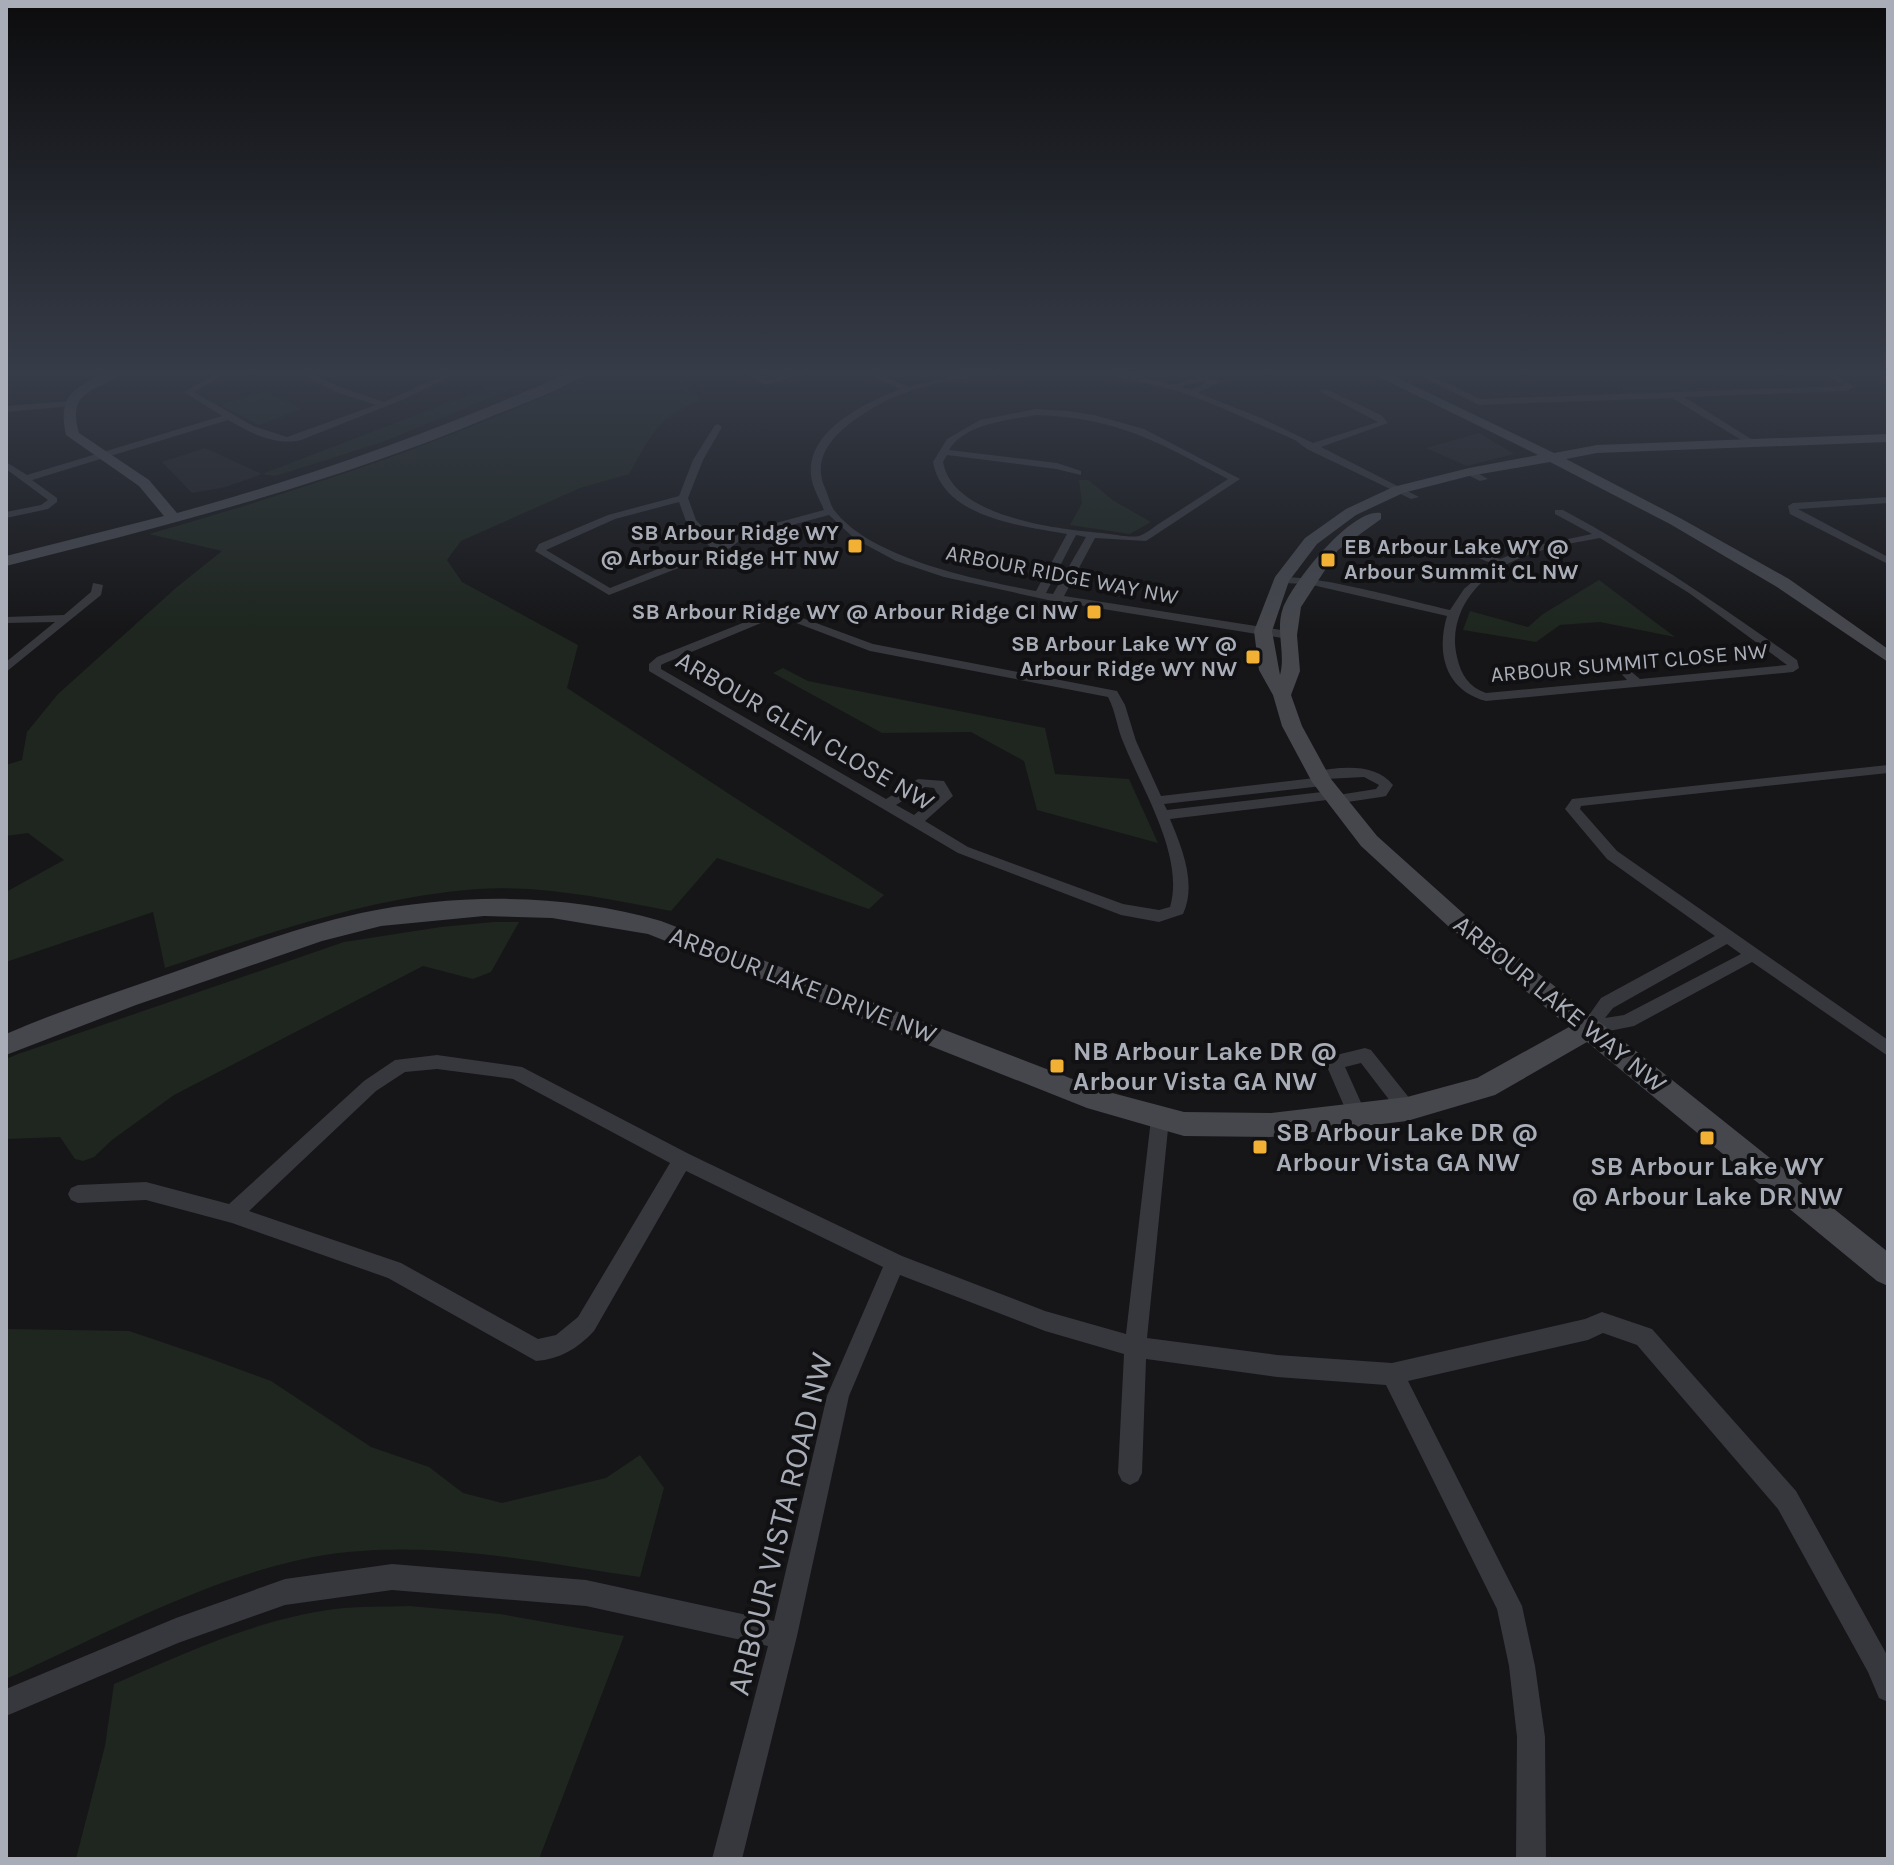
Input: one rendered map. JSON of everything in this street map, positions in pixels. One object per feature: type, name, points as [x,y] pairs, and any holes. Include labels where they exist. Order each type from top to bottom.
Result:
[{"type":"street","points":[[21,476],[80,458]]},
{"type":"street","points":[[116,458],[144,483],[182,508]]},
{"type":"street","points":[[122,458],[161,478]]},
{"type":"street","points":[[6,561],[342,458]]},
{"type":"street","points":[[6,552],[362,458]]},
{"type":"street","points":[[699,458],[683,498],[691,521],[722,547]]},
{"type":"street","points":[[683,498],[651,502],[543,546],[540,551],[609,592],[722,547],[745,544],[833,516],[818,489],[815,464],[818,458]]},
{"type":"street","points":[[940,458],[940,473],[949,487],[965,501],[990,513],[1022,523],[1073,532],[1142,539],[1235,479],[1196,458]]},
{"type":"street","points":[[992,458],[1057,466],[1078,473]]},
{"type":"street","points":[[1333,458],[1406,494]]},
{"type":"street","points":[[1521,462],[1522,458]]},
{"type":"street","points":[[1563,459],[1570,458]]},
{"type":"street","points":[[1563,459],[1611,464],[1659,458]]},
{"type":"street","points":[[1563,459],[1625,484],[1799,579],[1888,640]]},
{"type":"street","points":[[1563,459],[1783,583],[1888,657]]},
{"type":"street","name":"ARBOUR LAKE WAY NW","points":[[1563,459],[1521,462],[1351,512],[1311,541],[1281,580],[1263,631],[1268,670],[1282,695],[1292,726],[1326,788],[1369,841],[1456,920],[1888,1271]]},
{"type":"street","name":"ARBOUR LAKE WAY NW","points":[[1476,476],[1563,459]]},
{"type":"street","points":[[1611,464],[1625,484]]},
{"type":"street","points":[[6,465],[54,500],[44,507],[6,515]]},
{"type":"street","name":"ARBOUR LAKE WAY NW","points":[[1282,695],[1291,671],[1288,635],[1292,607],[1332,547],[1406,494]]},
{"type":"street","points":[[1888,500],[1793,506],[1794,512],[1888,561]]},
{"type":"street","points":[[1559,512],[1602,535]]},
{"type":"street","name":"ARBOUR RIDGE WAY NW","points":[[833,516],[858,537],[909,563],[966,581],[1288,635]]},
{"type":"street","points":[[1039,595],[1073,532]]},
{"type":"street","points":[[1057,598],[1092,535]]},
{"type":"street","points":[[1281,580],[1450,618],[1470,590],[1500,563],[1545,546],[1602,535]]},
{"type":"street","name":"ARBOUR SUMMIT CLOSE NW","points":[[1450,618],[1450,655],[1460,685],[1471,694],[1486,697],[1793,668],[1793,663],[1693,591],[1602,535]]},
{"type":"street","points":[[1461,547],[1500,563]]},
{"type":"street","points":[[6,668],[97,593],[97,585]]},
{"type":"street","name":"ARBOUR GLEN CLOSE NW","points":[[778,612],[870,647],[1110,692],[1116,697],[1127,736],[1158,808],[1178,856],[1183,900],[1177,910],[1159,916],[1121,909],[963,850],[655,671],[655,664],[778,612]]},
{"type":"street","points":[[6,620],[67,618]]},
{"type":"street","points":[[1622,668],[1637,683]]},
{"type":"street","points":[[1888,769],[1577,802],[1572,809],[1612,855],[1888,1049]]},
{"type":"street","points":[[885,806],[923,782],[939,784],[946,796],[914,823]]},
{"type":"street","points":[[1158,808],[1326,788]]},
{"type":"street","name":"ARBOUR LAKE DRIVE NW","points":[[6,1045],[252,955],[378,919],[459,909],[555,909],[606,915],[653,927],[1097,1100],[1184,1124],[1271,1125],[1407,1109],[1485,1087],[1589,1028]]},
{"type":"street","points":[[1589,1028],[1607,1003],[1726,937]]},
{"type":"street","points":[[1589,1028],[1628,1021],[1752,955]]},
{"type":"street","points":[[1358,1116],[1334,1062],[1365,1055],[1407,1109]]},
{"type":"street","points":[[232,1214],[370,1086],[401,1065],[437,1062],[516,1072],[682,1160],[895,1263],[1045,1321],[1135,1347],[1277,1366],[1392,1374],[1588,1329],[1602,1322],[1644,1337],[1787,1500],[1878,1664],[1888,1689]]},
{"type":"street","points":[[1130,1473],[1135,1347],[1160,1119]]},
{"type":"street","points":[[78,1194],[146,1191],[232,1214],[394,1270],[536,1350],[569,1343],[586,1324],[682,1160]]},
{"type":"street","name":"ARBOUR VISTA ROAD NW","points":[[727,1859],[784,1636],[838,1396],[895,1263]]},
{"type":"street","points":[[1392,1374],[1509,1606],[1522,1666],[1531,1737],[1531,1859]]},
{"type":"street","points":[[6,1703],[176,1631],[285,1592],[392,1577],[586,1593],[784,1636]]},
{"type":"shaded area","points":[[174,458],[227,458],[262,474],[226,487],[192,493],[162,462]]},
{"type":"shaded area","points":[[304,458],[332,458],[275,476],[262,474]]},
{"type":"shaded area","points":[[389,458],[638,458],[629,474],[580,488],[461,541],[447,560],[462,582],[578,645],[567,688],[884,895],[869,909],[717,858],[671,911],[527,889],[438,893],[319,919],[165,968],[153,912],[6,962],[6,892],[64,860],[28,833],[6,836],[6,765],[22,760],[27,732],[58,694],[177,587],[222,551],[149,534]]},
{"type":"shaded area","points":[[1449,458],[1498,458],[1467,466]]},
{"type":"shaded area","points":[[1079,480],[1088,480],[1114,501],[1151,522],[1130,534],[1070,525],[1082,503]]},
{"type":"shaded area","points":[[1599,580],[1675,637],[1600,622],[1560,625],[1536,642],[1463,630],[1470,611],[1528,627],[1543,614]]},
{"type":"shaded area","points":[[783,668],[808,681],[1045,728],[1055,774],[1129,779],[1158,843],[1037,810],[1024,761],[971,732],[882,733],[773,673]]},
{"type":"shaded area","points":[[494,922],[519,922],[491,972],[473,979],[423,966],[174,1095],[112,1140],[94,1157],[83,1161],[75,1159],[60,1137],[6,1139],[6,1059],[344,942]]},
{"type":"shaded area","points":[[6,1329],[129,1331],[203,1356],[271,1381],[371,1447],[429,1467],[463,1493],[502,1503],[606,1478],[640,1455],[664,1488],[640,1577],[458,1552],[348,1552],[261,1570],[217,1585],[130,1621],[6,1679]]},
{"type":"shaded area","points":[[409,1606],[500,1614],[624,1636],[539,1859],[76,1859],[105,1746],[114,1684],[222,1639],[278,1621],[335,1609]]},
{"type":"place","name":"SB Arbour Ridge WY @ Arbour Ridge HT NW","points":[[855,546]]},
{"type":"place","name":"EB Arbour Lake WY @ Arbour Summit CL NW","points":[[1328,560]]},
{"type":"place","name":"SB Arbour Ridge WY @ Arbour Ridge CI NW","points":[[1094,612]]},
{"type":"place","name":"SB Arbour Lake WY @ Arbour Ridge WY NW","points":[[1253,657]]},
{"type":"place","name":"NB Arbour Lake DR @ Arbour Vista GA NW","points":[[1057,1066]]},
{"type":"place","name":"SB Arbour Lake WY @ Arbour Lake DR NW","points":[[1707,1138]]},
{"type":"place","name":"SB Arbour Lake DR @ Arbour Vista GA NW","points":[[1260,1147]]}]
